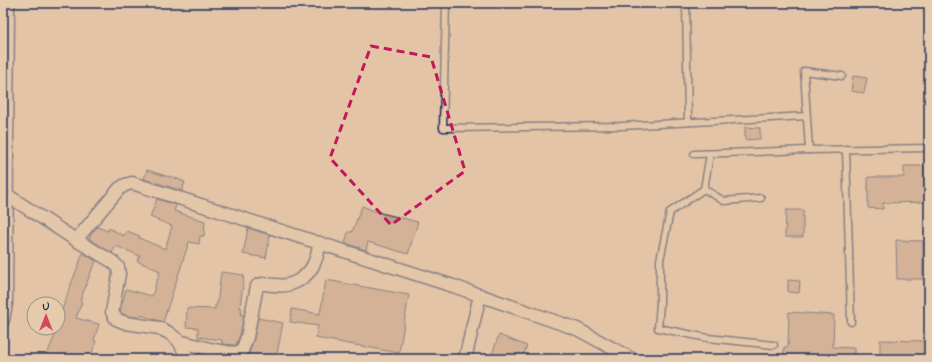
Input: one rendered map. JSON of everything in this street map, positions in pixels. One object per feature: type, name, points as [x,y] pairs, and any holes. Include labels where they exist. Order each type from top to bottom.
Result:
[{"type":"street","points":[[3,320],[6,304],[8,3]]},
{"type":"street","points":[[76,240],[119,190],[125,185],[132,183],[480,295],[577,329],[632,359]]},
{"type":"street","points":[[7,195],[113,262],[118,267],[119,274],[112,312],[116,318],[126,323],[159,328],[169,333],[178,341],[186,353],[186,359]]},
{"type":"street","points":[[178,341],[236,354],[242,351],[247,337],[257,286],[261,284],[284,286],[305,276],[315,261],[320,243]]},
{"type":"street","points":[[465,359],[480,295]]},
{"type":"lane","points":[[446,3],[444,128],[621,126],[806,116]]},
{"type":"lane","points":[[686,3],[688,122]]},
{"type":"lane","points":[[808,150],[804,71],[842,76]]},
{"type":"lane","points":[[694,154],[929,148]]},
{"type":"lane","points":[[846,149],[851,322]]},
{"type":"lane","points":[[710,154],[704,190],[670,212],[660,260],[660,303],[658,328],[708,338],[774,345]]},
{"type":"lane","points":[[704,190],[724,201],[761,198]]},
{"type":"highlighted area","points":[[371,46],[431,57],[465,171],[391,225],[330,158]]},
{"type":"building","points":[[853,76],[867,78],[864,93],[851,91]]},
{"type":"building","points":[[745,127],[760,128],[760,139],[745,140]]},
{"type":"building","points":[[904,166],[924,166],[924,188],[929,188],[929,202],[883,203],[883,209],[868,208],[868,177],[904,177]]},
{"type":"building","points":[[147,170],[169,177],[170,176],[185,182],[182,191],[144,179]]},
{"type":"building","points":[[157,199],[176,205],[174,211],[205,221],[204,236],[200,236],[199,244],[189,242],[163,322],[140,315],[139,317],[128,316],[120,311],[126,289],[152,296],[160,271],[137,261],[140,256],[116,246],[112,253],[89,239],[97,227],[108,231],[109,228],[124,236],[127,231],[165,249],[172,226],[150,217]]},
{"type":"building","points":[[362,206],[377,212],[418,222],[408,254],[368,242],[366,250],[345,243],[348,232],[352,232]]},
{"type":"building","points":[[786,210],[803,210],[803,237],[785,237]]},
{"type":"building","points":[[248,228],[270,235],[266,258],[243,254]]},
{"type":"building","points":[[896,240],[923,241],[923,279],[897,279]]},
{"type":"building","points":[[83,253],[96,261],[80,301],[82,302],[76,318],[99,324],[94,340],[96,341],[90,359],[45,359],[55,336],[66,336],[67,295]]},
{"type":"building","points":[[221,272],[244,275],[240,308],[242,308],[241,315],[244,315],[240,335],[236,345],[222,344],[222,340],[198,337],[198,328],[186,327],[187,308],[215,309],[215,305],[217,305]]},
{"type":"building","points":[[326,280],[409,295],[399,353],[316,338],[318,326],[290,322],[292,309],[320,314]]},
{"type":"building","points":[[788,280],[800,281],[799,293],[788,292]]},
{"type":"building","points":[[789,312],[834,315],[833,347],[854,348],[854,359],[784,359],[784,347],[788,347]]},
{"type":"building","points":[[258,318],[283,323],[276,359],[241,359],[247,357],[249,354]]},
{"type":"building","points":[[499,335],[527,346],[521,359],[490,359]]},
{"type":"building","points":[[880,340],[924,341],[923,359],[880,359]]}]
